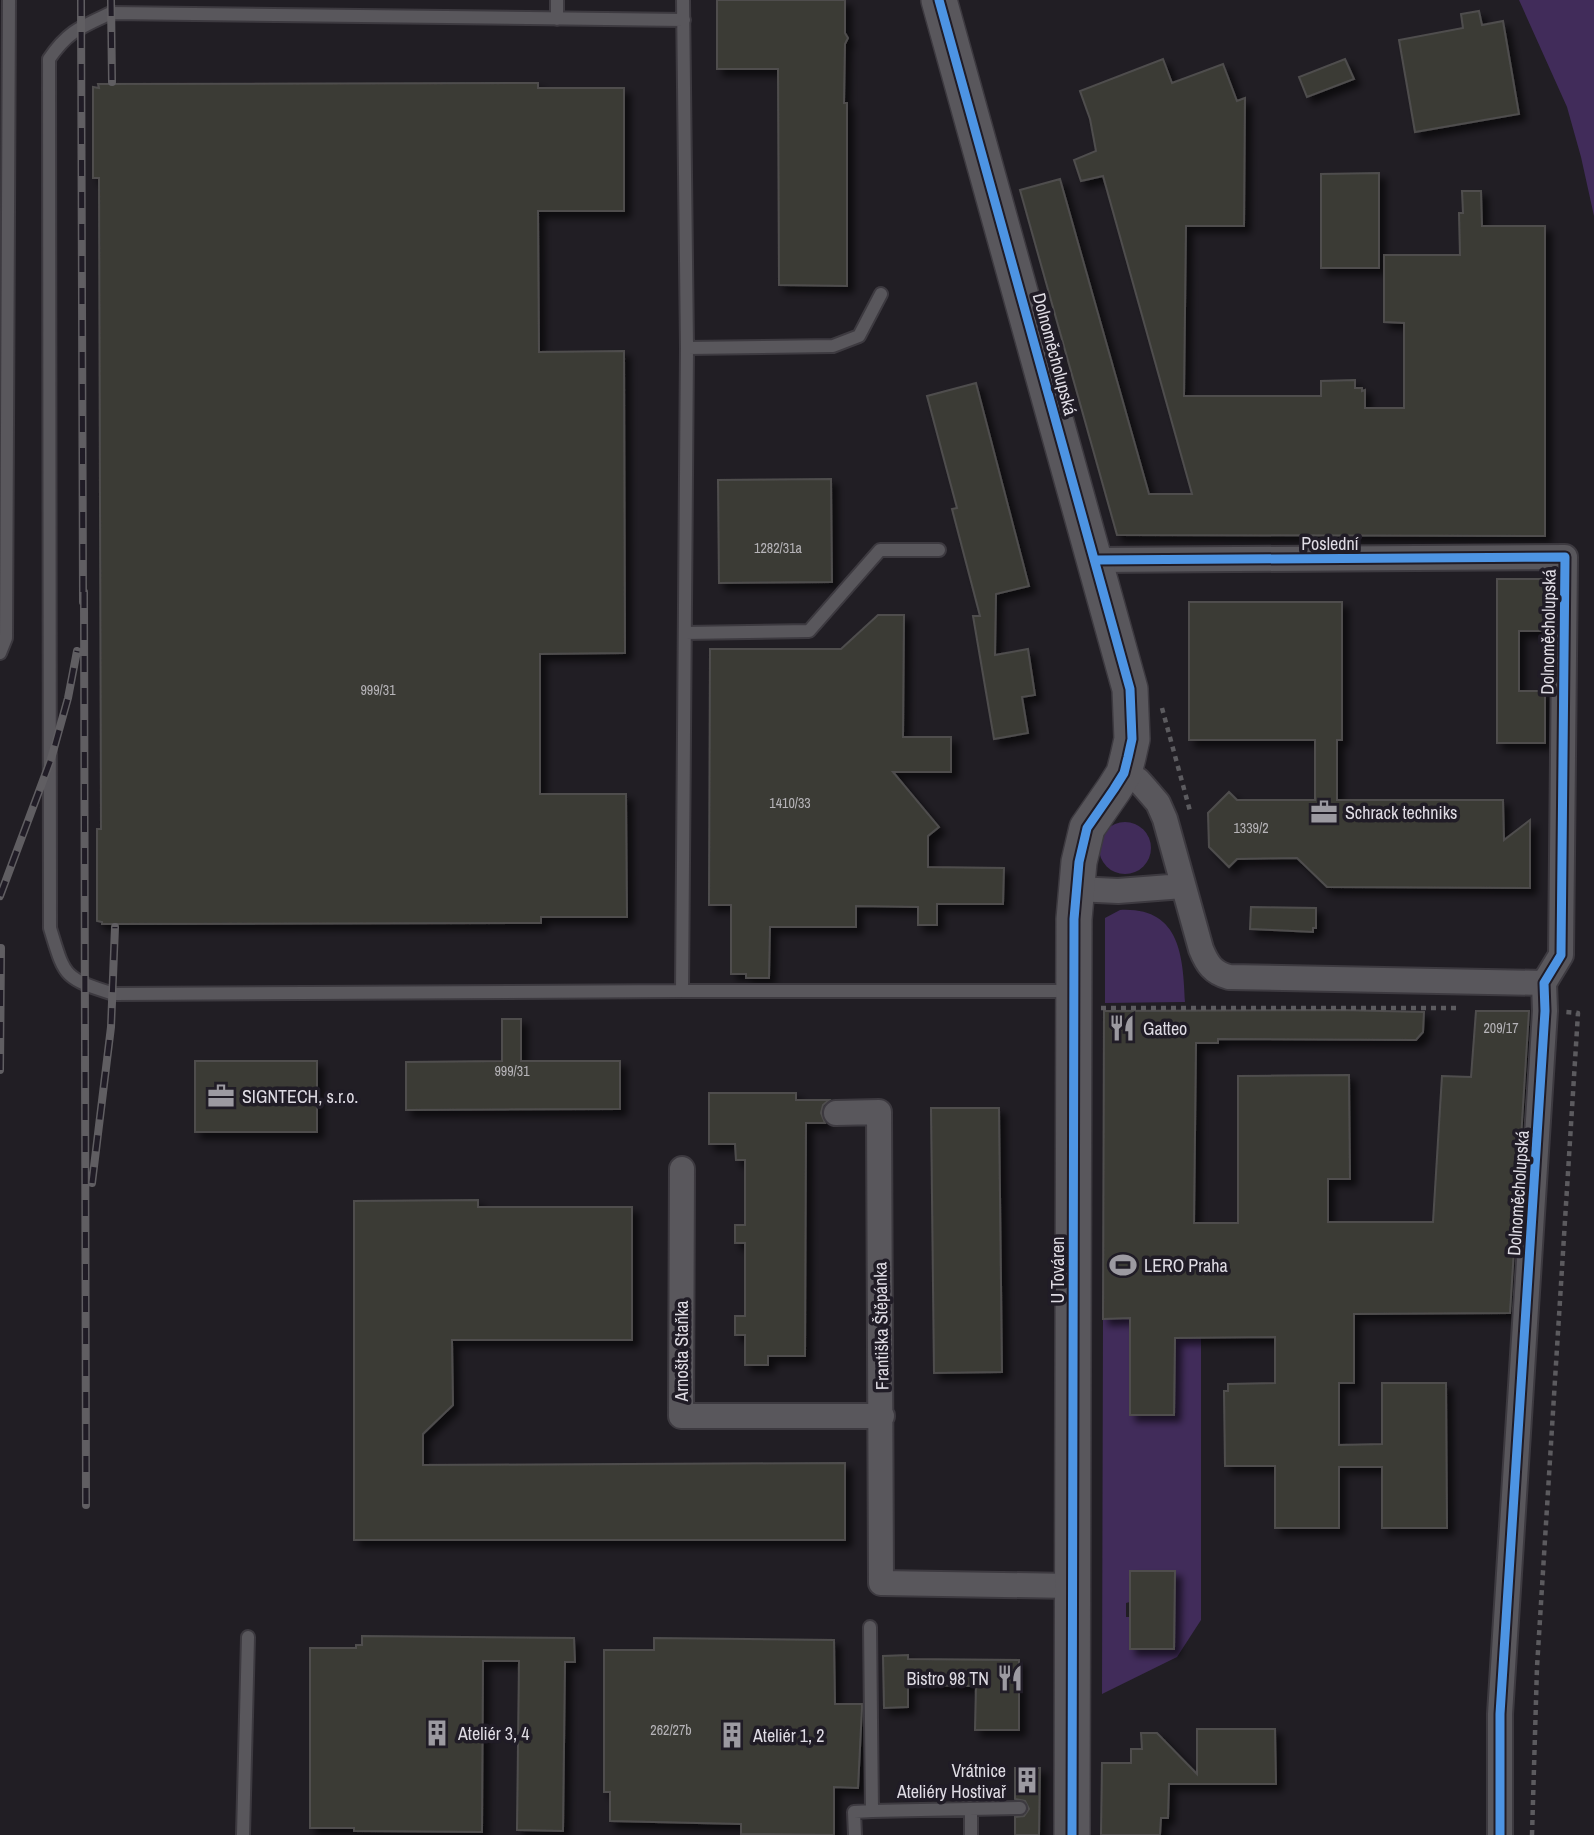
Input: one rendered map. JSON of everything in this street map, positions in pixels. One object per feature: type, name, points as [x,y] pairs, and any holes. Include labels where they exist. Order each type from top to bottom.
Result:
[{"type":"street","name":"Dolnoměcholupská","points":[[939,0],[1130,689],[1132,719]]},
{"type":"street","name":"Dolnoměcholupská","points":[[1500,1835],[1500,1714],[1545,1011],[1544,983],[1561,955],[1565,557]]},
{"type":"street","name":"Poslední","points":[[1095,560],[1565,557]]},
{"type":"street","name":"U Továren","points":[[1072,1835],[1072,1586],[1085,1000],[1076,889],[1082,841],[1087,828],[1124,773],[1132,739],[1132,719]]},
{"type":"street","points":[[1124,773],[1138,780],[1157,803],[1165,819],[1201,949],[1206,960],[1219,974],[1229,977],[1544,983]]},
{"type":"street","points":[[1076,889],[1118,891],[1183,886]]},
{"type":"street","name":"Františka Štěpánka","points":[[836,1113],[879,1112],[881,1583],[1072,1586]]},
{"type":"street","name":"Arnošta Staňka","points":[[682,1169],[681,1416],[881,1416]]},
{"type":"lane","points":[[0,653],[6,639],[9,0]]},
{"type":"lane","points":[[557,0],[557,19]]},
{"type":"lane","points":[[682,991],[687,348],[683,0]]},
{"type":"lane","points":[[684,20],[111,13],[63,39],[49,59],[50,928],[62,968],[80,983],[114,994],[682,991],[1085,1000]]},
{"type":"lane","points":[[687,348],[833,346],[859,336],[881,294]]},
{"type":"lane","points":[[685,633],[809,631],[880,550],[939,550]]},
{"type":"lane","points":[[870,1627],[872,1811]]},
{"type":"lane","points":[[243,1835],[248,1637]]},
{"type":"lane","points":[[855,1835],[855,1812],[1020,1808]]},
{"type":"lane","points":[[971,1809],[971,1835]]},
{"type":"path","points":[[1085,1000],[1449,1008]]},
{"type":"path","points":[[1532,1835],[1536,1667],[1578,1013],[1545,1011]]},
{"type":"shaded area","points":[[1519,0],[1594,0],[1594,216],[1567,107]]},
{"type":"shaded area","points":[[1125,822],[1144,829],[1151,848],[1144,867],[1125,874],[1106,867],[1099,848],[1106,829]]},
{"type":"shaded area","points":[[1120,910],[1140,911],[1155,916],[1166,925],[1179,951],[1185,1002],[1105,1003],[1105,918]]},
{"type":"shaded area","points":[[1127,1305],[1201,1305],[1201,1620],[1177,1657],[1102,1694],[1103,1319],[1127,1318]],"holes":[[[1130,1571],[1174,1571],[1174,1649],[1130,1649],[1130,1617],[1126,1617],[1126,1603],[1130,1602]]]},
{"type":"building","points":[[717,0],[845,0],[845,33],[848,38],[845,44],[844,103],[847,103],[847,286],[779,285],[778,69],[717,69]]},
{"type":"building","points":[[1479,11],[1482,25],[1503,21],[1519,114],[1415,132],[1399,40],[1463,28],[1461,14]]},
{"type":"building","points":[[1163,59],[1172,83],[1223,64],[1237,101],[1245,98],[1244,226],[1186,226],[1184,396],[1321,396],[1321,381],[1355,380],[1355,388],[1365,390],[1365,408],[1404,408],[1404,323],[1384,322],[1384,255],[1460,255],[1459,213],[1463,213],[1462,191],[1481,191],[1482,226],[1545,226],[1545,536],[1117,535],[1020,190],[1060,179],[1149,494],[1192,494],[1103,176],[1081,181],[1074,160],[1096,151],[1090,119],[1080,91]]},
{"type":"building","points":[[1345,59],[1354,79],[1307,97],[1299,77]]},
{"type":"building","points":[[538,83],[538,88],[624,88],[624,211],[538,211],[539,352],[624,351],[625,653],[540,654],[540,794],[626,794],[627,917],[541,917],[541,923],[102,924],[97,921],[97,829],[101,829],[99,178],[93,178],[93,87],[99,88],[98,84]]},
{"type":"building","points":[[1379,173],[1379,268],[1321,268],[1321,174]]},
{"type":"building","points":[[976,383],[1029,586],[996,594],[995,655],[1028,649],[1035,695],[1022,697],[1028,733],[994,739],[973,616],[980,616],[952,509],[957,508],[927,396]]},
{"type":"building","points":[[831,479],[832,582],[719,583],[718,480]]},
{"type":"building","points":[[1497,579],[1545,579],[1545,631],[1519,631],[1519,691],[1545,691],[1545,743],[1497,743]]},
{"type":"building","points":[[1189,602],[1342,602],[1342,740],[1337,740],[1337,800],[1503,800],[1504,840],[1530,820],[1530,888],[1327,887],[1297,858],[1237,859],[1229,867],[1209,847],[1208,813],[1229,792],[1237,800],[1315,800],[1315,740],[1189,740]]},
{"type":"building","points":[[878,615],[904,615],[903,737],[951,737],[951,772],[893,772],[939,827],[928,836],[928,867],[1004,868],[1003,904],[937,904],[937,925],[918,925],[918,907],[856,906],[856,927],[770,927],[769,978],[746,978],[746,974],[731,974],[731,905],[709,905],[710,649],[841,649]]},
{"type":"building","points":[[1251,907],[1316,908],[1316,928],[1313,928],[1313,932],[1250,929]]},
{"type":"building","points":[[1104,1011],[1424,1012],[1423,1032],[1416,1040],[1218,1039],[1218,1043],[1196,1043],[1194,1223],[1238,1223],[1238,1076],[1349,1075],[1350,1179],[1328,1179],[1328,1222],[1433,1222],[1442,1076],[1471,1077],[1476,1011],[1529,1011],[1510,1313],[1354,1314],[1354,1383],[1339,1383],[1339,1445],[1382,1444],[1382,1383],[1446,1383],[1447,1528],[1382,1528],[1382,1467],[1339,1467],[1339,1528],[1275,1528],[1275,1466],[1225,1466],[1224,1391],[1228,1391],[1228,1384],[1275,1383],[1275,1337],[1175,1338],[1174,1415],[1130,1415],[1130,1318],[1103,1319]]},
{"type":"building","points":[[502,1019],[521,1019],[521,1061],[620,1061],[620,1109],[406,1110],[406,1062],[502,1061]]},
{"type":"building","points":[[195,1061],[317,1061],[317,1132],[195,1132]]},
{"type":"building","points":[[709,1093],[796,1093],[796,1100],[829,1100],[823,1105],[821,1113],[825,1123],[806,1123],[805,1356],[768,1356],[768,1365],[745,1365],[745,1335],[735,1335],[735,1316],[745,1316],[745,1243],[735,1243],[735,1225],[745,1225],[745,1160],[736,1160],[735,1144],[709,1144]]},
{"type":"building","points":[[931,1108],[999,1108],[1002,1372],[934,1373]]},
{"type":"building","points":[[478,1200],[478,1207],[632,1207],[632,1340],[452,1340],[453,1405],[423,1434],[423,1465],[845,1463],[845,1540],[354,1540],[354,1201]]},
{"type":"building","points":[[1130,1571],[1175,1571],[1174,1649],[1130,1649]]},
{"type":"building","name":"Ateliér 3, 4","points":[[362,1636],[574,1638],[575,1662],[565,1662],[563,1831],[517,1830],[519,1661],[483,1661],[482,1832],[310,1828],[310,1648],[356,1648],[356,1645],[362,1645]]},
{"type":"building","name":"Ateliér 1, 2","points":[[654,1638],[834,1640],[835,1704],[862,1704],[862,1708],[858,1788],[834,1787],[834,1835],[741,1834],[741,1824],[610,1821],[610,1792],[604,1792],[604,1650],[654,1650]]},
{"type":"building","points":[[908,1655],[908,1659],[1019,1660],[1019,1730],[975,1730],[976,1686],[908,1685],[908,1707],[884,1708],[883,1656]]},
{"type":"building","points":[[1197,1729],[1275,1729],[1276,1784],[1169,1784],[1168,1818],[1161,1818],[1160,1835],[1101,1835],[1102,1763],[1131,1763],[1131,1749],[1142,1749],[1141,1733],[1157,1733],[1197,1774]]},
{"type":"building","points":[[1015,1768],[1040,1768],[1039,1835],[1015,1835],[1015,1817],[1024,1816],[1029,1809],[1025,1801],[1015,1799]]},
{"type":"railway","points":[[81,0],[83,602]]},
{"type":"railway","points":[[111,0],[112,82]]},
{"type":"railway","points":[[84,592],[86,1505]]},
{"type":"railway","points":[[0,896],[51,759],[68,698],[77,651]]},
{"type":"railway","points":[[92,1183],[111,1027],[115,927]]},
{"type":"railway","points":[[0,1070],[1,948]]},
{"type":"cycle path","points":[[939,0],[1130,689],[1132,739],[1128,757],[1124,773],[1087,828],[1079,862],[1074,919],[1072,1835]]},
{"type":"cycle path","points":[[1095,560],[1565,557],[1561,955],[1544,983],[1545,1011],[1500,1714],[1500,1835]]},
{"type":"place","name":"Schrack techniks","points":[[1324,812]]},
{"type":"place","name":"Gatteo","points":[[1122,1028]]},
{"type":"place","name":"SIGNTECH, s.r.o.","points":[[221,1096]]},
{"type":"place","name":"LERO Praha","points":[[1123,1265]]},
{"type":"place","name":"Bistro 98 TN","points":[[1010,1678]]},
{"type":"place","name":"Ateliér 3, 4","points":[[437,1733]]},
{"type":"place","name":"Ateliér 1, 2","points":[[732,1735]]},
{"type":"place","name":"Vrátnice Ateliéry Hostivař","points":[[1027,1780]]}]
